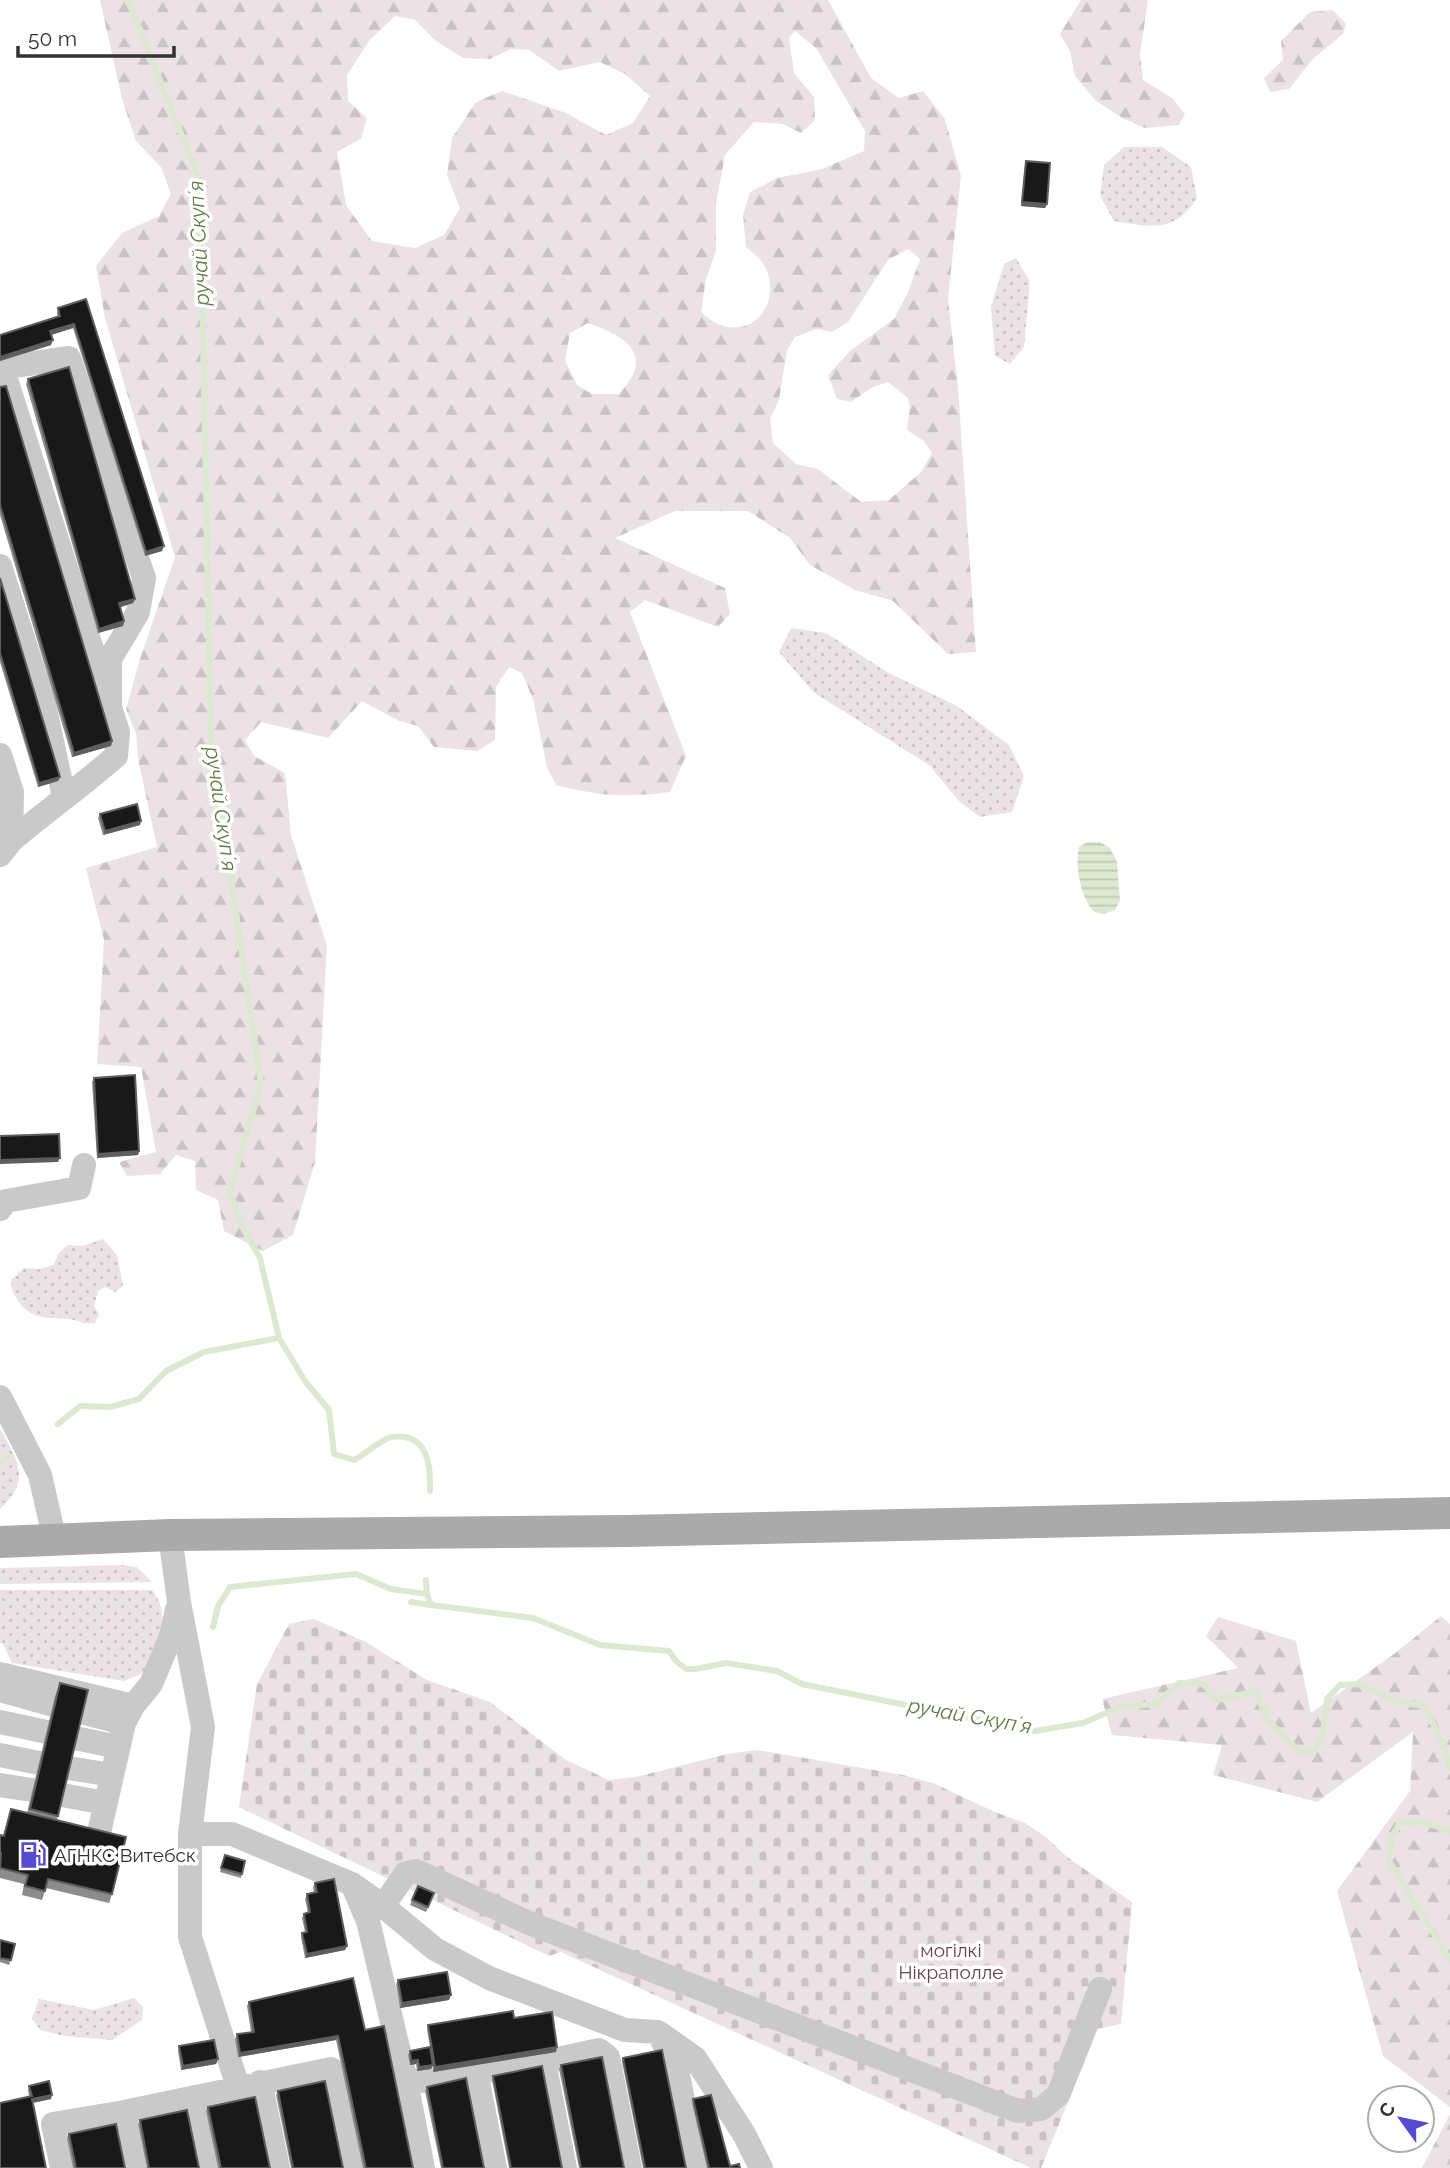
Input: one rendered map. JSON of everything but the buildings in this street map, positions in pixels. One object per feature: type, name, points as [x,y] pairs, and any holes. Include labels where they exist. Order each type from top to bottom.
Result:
[{"type":"main road","points":[[0,1542],[170,1535],[627,1531],[1450,1513]]},
{"type":"lane","points":[[6,848],[64,797],[78,790],[116,757],[118,732],[1,368],[69,358],[144,578],[138,612],[110,659],[110,707]]},
{"type":"lane","points":[[0,566],[44,704],[64,797]]},
{"type":"lane","points":[[0,755],[12,792],[6,848]]},
{"type":"lane","points":[[0,1209],[6,1201],[79,1188],[84,1165]]},
{"type":"lane","points":[[0,1397],[40,1475],[55,1541]]},
{"type":"lane","points":[[170,1535],[179,1602],[203,1727],[190,1834],[191,1937],[249,2085],[278,2168]]},
{"type":"lane","points":[[113,1770],[171,1636],[179,1602]]},
{"type":"lane","points":[[0,1674],[113,1770]]},
{"type":"lane","points":[[0,1690],[41,1755]]},
{"type":"lane","points":[[0,1707],[41,1755]]},
{"type":"lane","points":[[0,1723],[41,1755]]},
{"type":"lane","points":[[0,1739],[41,1755]]},
{"type":"lane","points":[[0,1755],[41,1755]]},
{"type":"lane","points":[[0,1771],[41,1755]]},
{"type":"lane","points":[[0,1785],[41,1755]]},
{"type":"lane","points":[[0,1800],[41,1755]]},
{"type":"lane","points":[[70,1761],[113,1770]]},
{"type":"lane","points":[[70,1761],[113,1770]]},
{"type":"lane","points":[[70,1761],[113,1770]]},
{"type":"lane","points":[[190,1834],[232,1834],[352,1885],[383,1906],[435,1949],[488,1978],[625,2030],[659,2032],[695,2058],[744,2134],[761,2168]]},
{"type":"lane","points":[[383,1906],[406,1873],[416,1871],[528,1923],[1018,2111],[1041,2109],[1058,2095],[1100,1989]]},
{"type":"lane","points":[[352,1885],[368,1921],[405,2077],[423,2168]]},
{"type":"lane","points":[[625,2030],[608,2057],[630,2168]]},
{"type":"lane","points":[[659,2032],[677,2069],[696,2168]]},
{"type":"lane","points":[[405,2077],[416,2082],[544,2062],[598,2050],[608,2057]]},
{"type":"lane","points":[[544,2062],[565,2168]]},
{"type":"lane","points":[[62,2168],[53,2124],[331,2069],[352,2168]]},
{"type":"lane","points":[[476,2072],[495,2168]]},
{"type":"lane","points":[[195,2097],[209,2168]]},
{"type":"lane","points":[[124,2112],[135,2168]]},
{"type":"green space","points":[[100,0],[828,0],[871,78],[899,98],[923,91],[945,119],[961,176],[948,299],[958,388],[976,652],[948,654],[893,601],[855,590],[810,565],[790,538],[748,511],[675,511],[615,538],[725,588],[730,614],[718,627],[645,600],[630,612],[686,756],[670,792],[613,795],[556,785],[547,767],[533,699],[522,673],[509,667],[496,687],[495,740],[477,751],[434,747],[418,726],[399,721],[362,701],[328,738],[261,722],[245,740],[254,756],[285,773],[291,835],[327,946],[315,1162],[293,1235],[263,1251],[224,1231],[218,1200],[196,1190],[195,1161],[176,1155],[160,1174],[127,1176],[119,1162],[156,1152],[141,1067],[97,1064],[104,940],[86,868],[157,847],[138,759],[136,733],[126,709],[175,557],[105,318],[96,266],[122,233],[159,216],[171,194],[161,167],[136,141],[122,99]],"holes":[[[395,16],[415,20],[436,41],[463,58],[490,59],[511,49],[529,50],[559,71],[600,62],[625,74],[650,96],[633,123],[606,135],[566,113],[502,91],[476,102],[452,138],[447,175],[460,208],[444,235],[415,248],[372,241],[346,205],[337,152],[361,139],[367,118],[348,101],[347,75],[369,41]],[[795,31],[816,48],[865,131],[864,151],[822,169],[777,178],[750,192],[743,215],[746,247],[762,262],[769,278],[770,294],[766,308],[757,318],[746,326],[732,328],[717,323],[701,312],[706,279],[716,251],[716,204],[725,155],[754,122],[783,124],[801,133],[815,120],[814,97],[794,73],[789,38]],[[908,249],[920,259],[908,292],[894,319],[850,351],[828,375],[837,399],[851,402],[871,388],[888,382],[908,398],[910,407],[907,430],[924,441],[932,453],[921,472],[889,500],[861,502],[818,469],[796,464],[773,443],[770,419],[779,400],[787,350],[795,337],[816,329],[832,332],[848,322],[888,260]],[[588,323],[614,334],[632,349],[635,368],[619,394],[592,394],[577,385],[565,360],[570,333]]]},
{"type":"green space","points":[[1081,0],[1148,0],[1140,54],[1143,80],[1172,98],[1185,114],[1179,125],[1145,128],[1124,119],[1096,101],[1075,76],[1070,51],[1060,34]]},
{"type":"green space","points":[[1333,10],[1346,24],[1343,34],[1312,60],[1289,89],[1270,92],[1264,78],[1283,60],[1281,41],[1310,12]]},
{"type":"green space","points":[[1124,147],[1162,147],[1191,167],[1197,198],[1179,218],[1170,223],[1151,226],[1114,221],[1100,196],[1104,165]]},
{"type":"green space","points":[[1016,258],[1030,282],[1024,347],[1010,364],[995,356],[991,307],[1004,264]]},
{"type":"green space","points":[[791,628],[826,633],[889,673],[957,706],[1009,745],[1024,776],[1012,812],[980,817],[959,801],[929,765],[813,692],[779,652]]},
{"type":"green space","points":[[103,1239],[117,1255],[123,1286],[115,1292],[105,1287],[98,1291],[94,1306],[99,1314],[95,1323],[34,1315],[18,1301],[11,1280],[24,1268],[39,1269],[54,1265],[58,1254],[67,1245],[83,1246]]},
{"type":"green space","points":[[0,1429],[16,1461],[19,1479],[10,1499],[0,1509]]},
{"type":"green space","points":[[123,1565],[137,1567],[152,1582],[0,1584],[0,1568]]},
{"type":"green space","points":[[0,1590],[152,1590],[162,1610],[162,1620],[158,1641],[145,1672],[124,1681],[12,1663],[0,1643]]},
{"type":"green space","points":[[1441,1616],[1450,1624],[1450,2107],[1436,2096],[1436,2084],[1420,2084],[1383,2056],[1337,1891],[1410,1791],[1413,1732],[1317,1802],[1213,1775],[1222,1745],[1112,1735],[1102,1699],[1238,1668],[1206,1636],[1218,1617],[1296,1641],[1311,1713],[1394,1654]]},
{"type":"green space","name":"могілкі Нікраполле","points":[[314,1619],[366,1642],[427,1680],[490,1702],[566,1760],[609,1780],[636,1777],[727,1754],[757,1750],[903,1775],[933,1783],[1025,1823],[1046,1837],[1067,1857],[1132,1902],[1121,2024],[1098,2029],[1041,2168],[1031,2168],[561,1952],[549,1956],[239,1807],[257,1684],[289,1624]]},
{"type":"green space","points":[[134,1998],[143,2007],[142,2020],[112,2040],[64,2036],[40,2030],[32,2018],[39,1999],[94,2010]]},
{"type":"green space","points":[[1450,2114],[1450,2168],[1422,2168],[1429,2154],[1436,2154],[1436,2141]]},
{"type":"shaded area","points":[[1087,842],[1100,842],[1110,848],[1117,862],[1120,900],[1115,910],[1104,914],[1094,912],[1085,898],[1080,881],[1079,847]]},
{"type":"waterway","name":"ручай Скупʼя","points":[[128,0],[200,181],[211,741],[261,1084],[230,1191],[240,1223],[260,1258],[279,1338],[305,1381],[329,1410],[334,1454],[354,1460],[388,1438],[404,1437],[413,1440],[425,1453],[430,1471],[430,1491]]},
{"type":"waterway","points":[[58,1424],[80,1406],[110,1407],[139,1399],[166,1371],[204,1352],[279,1338]]},
{"type":"waterway","points":[[0,1465],[8,1455]]},
{"type":"waterway","points":[[213,1627],[218,1606],[230,1587],[356,1574],[391,1589],[427,1594]]},
{"type":"waterway","name":"ручай Скупʼя","points":[[426,1580],[431,1605],[533,1618],[600,1645],[669,1651],[686,1669],[726,1663],[777,1671],[802,1684],[1035,1731],[1083,1723],[1120,1707],[1156,1704],[1179,1683],[1203,1684],[1217,1700],[1256,1691],[1266,1718],[1300,1752],[1315,1751],[1323,1733],[1327,1699],[1340,1685],[1359,1684],[1396,1701],[1424,1706],[1442,1741],[1450,1768]]},
{"type":"waterway","points":[[411,1602],[431,1605]]},
{"type":"waterway","name":"ручай Скупʼя","points":[[1450,1831],[1423,1822],[1400,1823],[1392,1836],[1389,1861],[1450,1960]]},
{"type":"place","name":"АГНКС Витебск","points":[[33,1855]]}]
